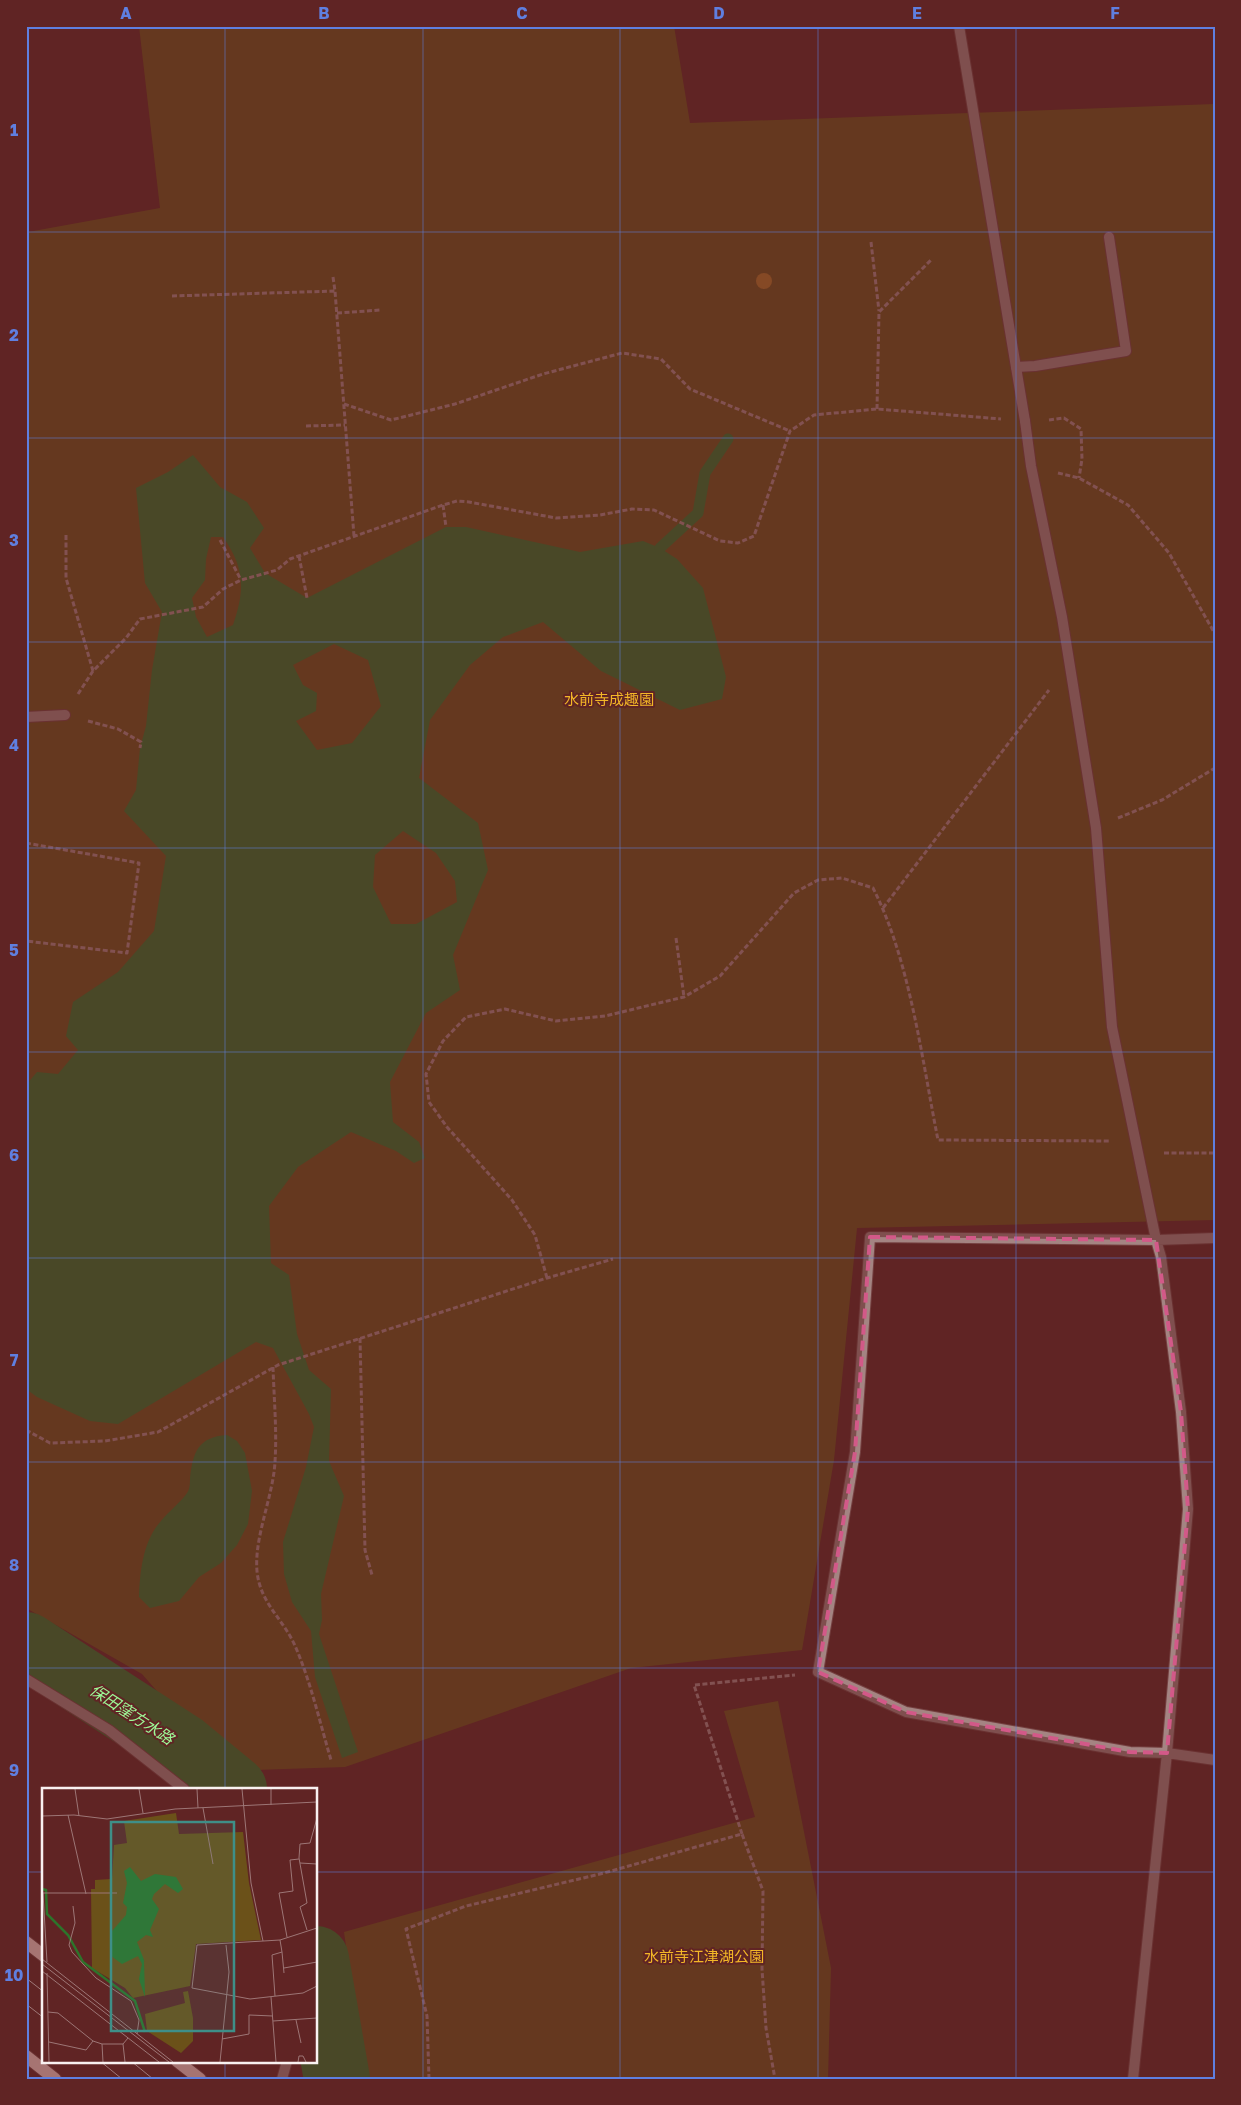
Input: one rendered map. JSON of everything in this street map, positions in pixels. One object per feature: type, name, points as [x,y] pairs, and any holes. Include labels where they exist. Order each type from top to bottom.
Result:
[{"type":"main road","points":[[26,1942],[42,1954]]},
{"type":"main road","points":[[26,2056],[55,2079]]},
{"type":"main road","points":[[178,2062],[200,2079]]},
{"type":"street","points":[[959,26],[1031,466],[1062,617],[1096,828],[1112,1027],[1134,1141],[1161,1257],[1181,1412],[1188,1508],[1167,1753],[1133,2079]]},
{"type":"street","points":[[1016,367],[1035,366],[1126,351],[1109,237]]},
{"type":"street","points":[[26,717],[65,715]]},
{"type":"street","points":[[1215,1238],[1156,1240],[870,1237],[855,1452],[818,1672],[906,1712],[1130,1752],[1167,1753],[1215,1760]]},
{"type":"street","points":[[26,1679],[109,1730],[183,1788]]},
{"type":"street","points":[[282,2079],[287,2062]]},
{"type":"path","points":[[871,242],[879,312],[877,409]]},
{"type":"path","points":[[879,312],[931,260]]},
{"type":"path","points":[[333,277],[354,536]]},
{"type":"path","points":[[172,296],[335,291]]},
{"type":"path","points":[[337,313],[381,310]]},
{"type":"path","points":[[344,404],[391,420],[455,404],[543,374],[622,353],[660,359],[690,390],[790,431]]},
{"type":"path","points":[[140,748],[141,742],[118,729],[65,715],[93,671],[126,638],[140,619],[203,607],[223,589],[240,580],[277,570],[290,559],[443,505],[457,501],[469,502],[556,518],[600,515],[632,509],[654,510],[720,541],[738,543],[754,536],[790,431],[814,415],[877,409],[1025,421],[1064,418],[1081,429],[1082,459],[1079,478]]},
{"type":"path","points":[[306,426],[345,425]]},
{"type":"path","points":[[1031,466],[1079,478],[1128,505],[1169,553],[1215,634]]},
{"type":"path","points":[[443,505],[446,527]]},
{"type":"path","points":[[66,535],[66,578],[93,671]]},
{"type":"path","points":[[220,540],[240,580]]},
{"type":"path","points":[[299,556],[307,598]]},
{"type":"path","points":[[884,908],[1069,663]]},
{"type":"path","points":[[1096,828],[1162,800],[1215,768]]},
{"type":"path","points":[[26,843],[139,863],[127,953],[26,941]]},
{"type":"path","points":[[547,1278],[535,1235],[512,1200],[447,1127],[429,1102],[426,1074],[443,1041],[466,1017],[505,1010],[556,1020],[605,1016],[684,997],[720,976],[794,894],[818,880],[842,878],[873,888],[884,908],[907,986],[938,1140],[1134,1141]]},
{"type":"path","points":[[676,938],[684,997]]},
{"type":"path","points":[[1138,1153],[1215,1153]]},
{"type":"path","points":[[26,1430],[50,1443],[105,1441],[158,1432],[273,1367],[547,1278],[613,1259]]},
{"type":"path","points":[[360,1338],[366,1550],[372,1575]]},
{"type":"path","points":[[273,1367],[275,1463],[258,1553],[257,1570],[260,1588],[265,1601],[287,1630],[297,1650],[331,1760]]},
{"type":"path","points":[[775,2079],[766,2028],[762,1969],[763,1891],[742,1834],[694,1685],[818,1672]]},
{"type":"path","points":[[429,2079],[427,2016],[406,1929],[466,1906],[604,1872],[742,1834]]},
{"type":"highlighted area","points":[[870,1237],[1156,1240],[1181,1412],[1188,1509],[1167,1753],[1130,1752],[906,1712],[818,1672],[855,1452]]},
{"type":"green space","name":"水前寺成趣園","points":[[139,26],[674,26],[690,123],[1215,104],[1215,1220],[857,1228],[834,1460],[802,1650],[631,1668],[345,1767],[227,1771],[142,1674],[26,1608],[26,284],[28,232],[160,208]]},
{"type":"green space","name":"水前寺江津湖公園","points":[[778,1701],[831,1968],[828,2079],[365,2079],[344,1932],[755,1817],[724,1711]]},
{"type":"shaded area","points":[[193,455],[220,487],[247,502],[264,528],[250,548],[265,573],[307,598],[446,527],[466,527],[580,552],[643,541],[660,548],[677,559],[703,588],[726,677],[722,699],[680,710],[601,671],[543,622],[503,637],[470,665],[430,720],[419,778],[478,823],[488,870],[453,955],[460,990],[426,1013],[390,1082],[393,1122],[419,1142],[425,1158],[414,1163],[396,1151],[351,1132],[298,1167],[269,1206],[271,1263],[289,1275],[297,1334],[309,1370],[331,1389],[329,1461],[344,1496],[321,1594],[322,1620],[319,1634],[358,1752],[342,1758],[315,1677],[311,1631],[292,1602],[284,1574],[283,1542],[306,1467],[314,1427],[309,1414],[273,1348],[256,1342],[118,1424],[90,1421],[37,1397],[26,1389],[26,1085],[37,1072],[58,1074],[78,1050],[66,1036],[73,1002],[118,972],[154,931],[166,856],[124,811],[136,790],[140,748],[146,726],[152,670],[162,612],[145,583],[136,488],[168,472]],"holes":[[[211,537],[223,537],[230,548],[239,569],[241,590],[233,625],[207,637],[196,617],[192,598],[205,580],[206,559]],[[334,644],[368,660],[381,706],[352,743],[317,750],[296,721],[316,711],[317,693],[303,685],[293,665]],[[403,831],[436,853],[455,881],[457,902],[416,924],[391,924],[373,887],[375,855]]]},
{"type":"shaded area","points":[[227,1435],[237,1441],[245,1453],[252,1491],[248,1524],[237,1545],[221,1563],[199,1577],[179,1601],[150,1608],[139,1597],[140,1577],[146,1547],[150,1538],[161,1521],[188,1491],[195,1453],[209,1439]]},
{"type":"waterway","points":[[660,548],[698,513],[705,473],[728,439]]},
{"type":"waterway","name":"保田窪方水路","points":[[26,1645],[183,1747],[233,1788]]},
{"type":"waterway","name":"保田窪方水路","points":[[318,1970],[337,2079]]},
{"type":"tram line","points":[[26,1978],[42,1990]]},
{"type":"tram line","points":[[26,2004],[42,2016]]},
{"type":"tram line","points":[[101,2062],[122,2079]]},
{"type":"tram line","points":[[132,2062],[153,2079]]}]
